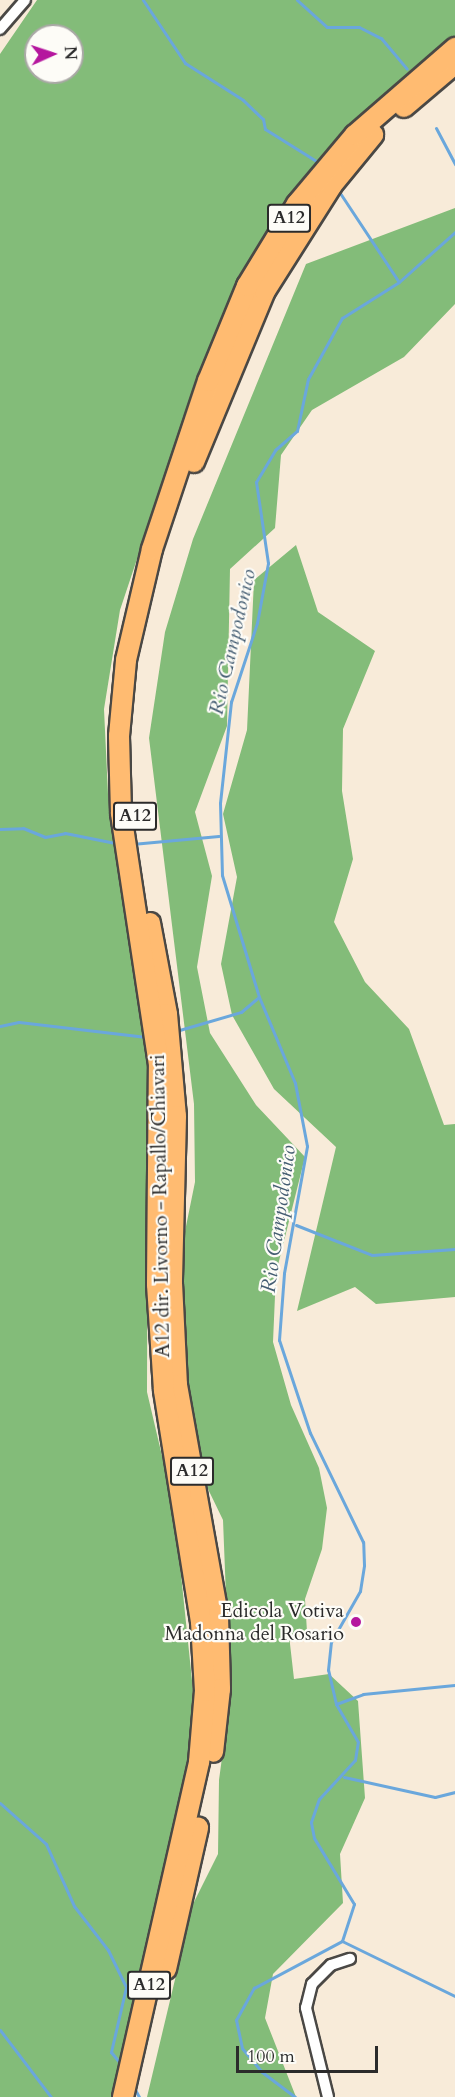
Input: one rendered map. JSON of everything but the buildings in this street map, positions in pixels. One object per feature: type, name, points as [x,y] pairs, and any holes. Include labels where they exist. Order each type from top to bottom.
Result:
[{"type":"highway","name":"A12","points":[[196,437],[247,286],[297,204],[355,135],[455,48]]},
{"type":"highway","name":"A12","points":[[196,437],[265,291],[299,233],[369,139],[455,64]]},
{"type":"highway","name":"A12 dir. Livorno - Rapallo/Chiavari","points":[[123,2097],[181,1874],[199,1761],[205,1691],[201,1622],[164,1390],[157,1284],[166,1064],[138,896],[125,736],[158,552],[196,437]]},
{"type":"highway","name":"A12","points":[[136,2097],[181,1874]]},
{"type":"street","points":[[0,29],[25,0]]},
{"type":"street","points":[[328,2097],[306,2008],[312,1984],[331,1965],[350,1959]]},
{"type":"green space","points":[[37,0],[455,0],[455,38],[412,69],[311,173],[235,299],[166,472],[120,610],[104,709],[108,794],[148,1039],[147,1392],[174,1507],[193,1690],[189,1760],[113,2097],[0,2097],[0,54]]},
{"type":"green space","points":[[455,208],[455,304],[404,357],[312,410],[281,455],[275,528],[230,569],[227,726],[195,812],[212,876],[197,967],[210,1033],[256,1105],[305,1157],[276,1273],[273,1342],[291,1405],[319,1468],[327,1508],[322,1549],[305,1599],[307,1632],[289,1635],[294,1679],[329,1674],[358,1701],[365,1798],[340,1854],[343,1903],[273,1974],[265,2018],[296,2097],[147,2097],[193,1904],[218,1854],[219,1780],[230,1698],[223,1520],[208,1489],[192,1420],[182,1339],[183,1241],[195,1182],[194,1104],[149,738],[165,632],[193,539],[306,264]]},
{"type":"green space","points":[[296,545],[318,612],[375,651],[343,729],[342,791],[353,859],[334,922],[365,982],[409,1029],[444,1125],[455,1124],[455,1297],[376,1304],[355,1287],[297,1311],[336,1147],[274,1089],[232,1015],[221,964],[237,877],[223,814],[247,730],[254,580]]},
{"type":"waterway","points":[[143,0],[185,63],[243,100],[263,119],[265,129],[321,164]]},
{"type":"waterway","points":[[297,0],[327,27],[359,27],[381,38],[407,69]]},
{"type":"waterway","points":[[436,128],[455,164]]},
{"type":"waterway","points":[[338,190],[399,282]]},
{"type":"waterway","name":"Rio Campodonico","points":[[295,2097],[262,2072],[242,2048],[236,2020],[254,1988],[342,1941],[354,1904],[314,1838],[311,1822],[319,1799],[355,1760],[358,1742],[336,1704],[328,1670],[331,1642],[360,1591],[364,1565],[363,1542],[310,1433],[279,1340],[284,1273],[307,1146],[295,1083],[259,997],[222,875],[220,803],[231,702],[257,623],[268,563],[256,482],[275,450],[297,431],[308,379],[342,318],[399,282],[455,232]]},
{"type":"waterway","points":[[0,829],[23,828],[45,837],[65,833],[120,844]]},
{"type":"waterway","points":[[132,844],[219,836]]},
{"type":"waterway","points":[[176,1031],[241,1012],[259,997]]},
{"type":"waterway","points":[[0,1026],[19,1022],[146,1037]]},
{"type":"waterway","points":[[296,1225],[372,1255],[455,1249]]},
{"type":"waterway","points":[[336,1704],[363,1694],[455,1685]]},
{"type":"waterway","points":[[344,1777],[435,1797],[455,1792]]},
{"type":"waterway","points":[[0,1803],[46,1844],[74,1906],[108,1950],[126,1987],[111,2052],[123,2067]]},
{"type":"waterway","points":[[342,1941],[455,1996]]},
{"type":"waterway","points":[[0,2030],[51,2097]]},
{"type":"waterway","points":[[113,2097],[118,2076]]},
{"type":"waterway","points":[[133,2086],[139,2097]]},
{"type":"place","name":"Edicola Votiva Madonna del Rosario","points":[[356,1622]]}]
